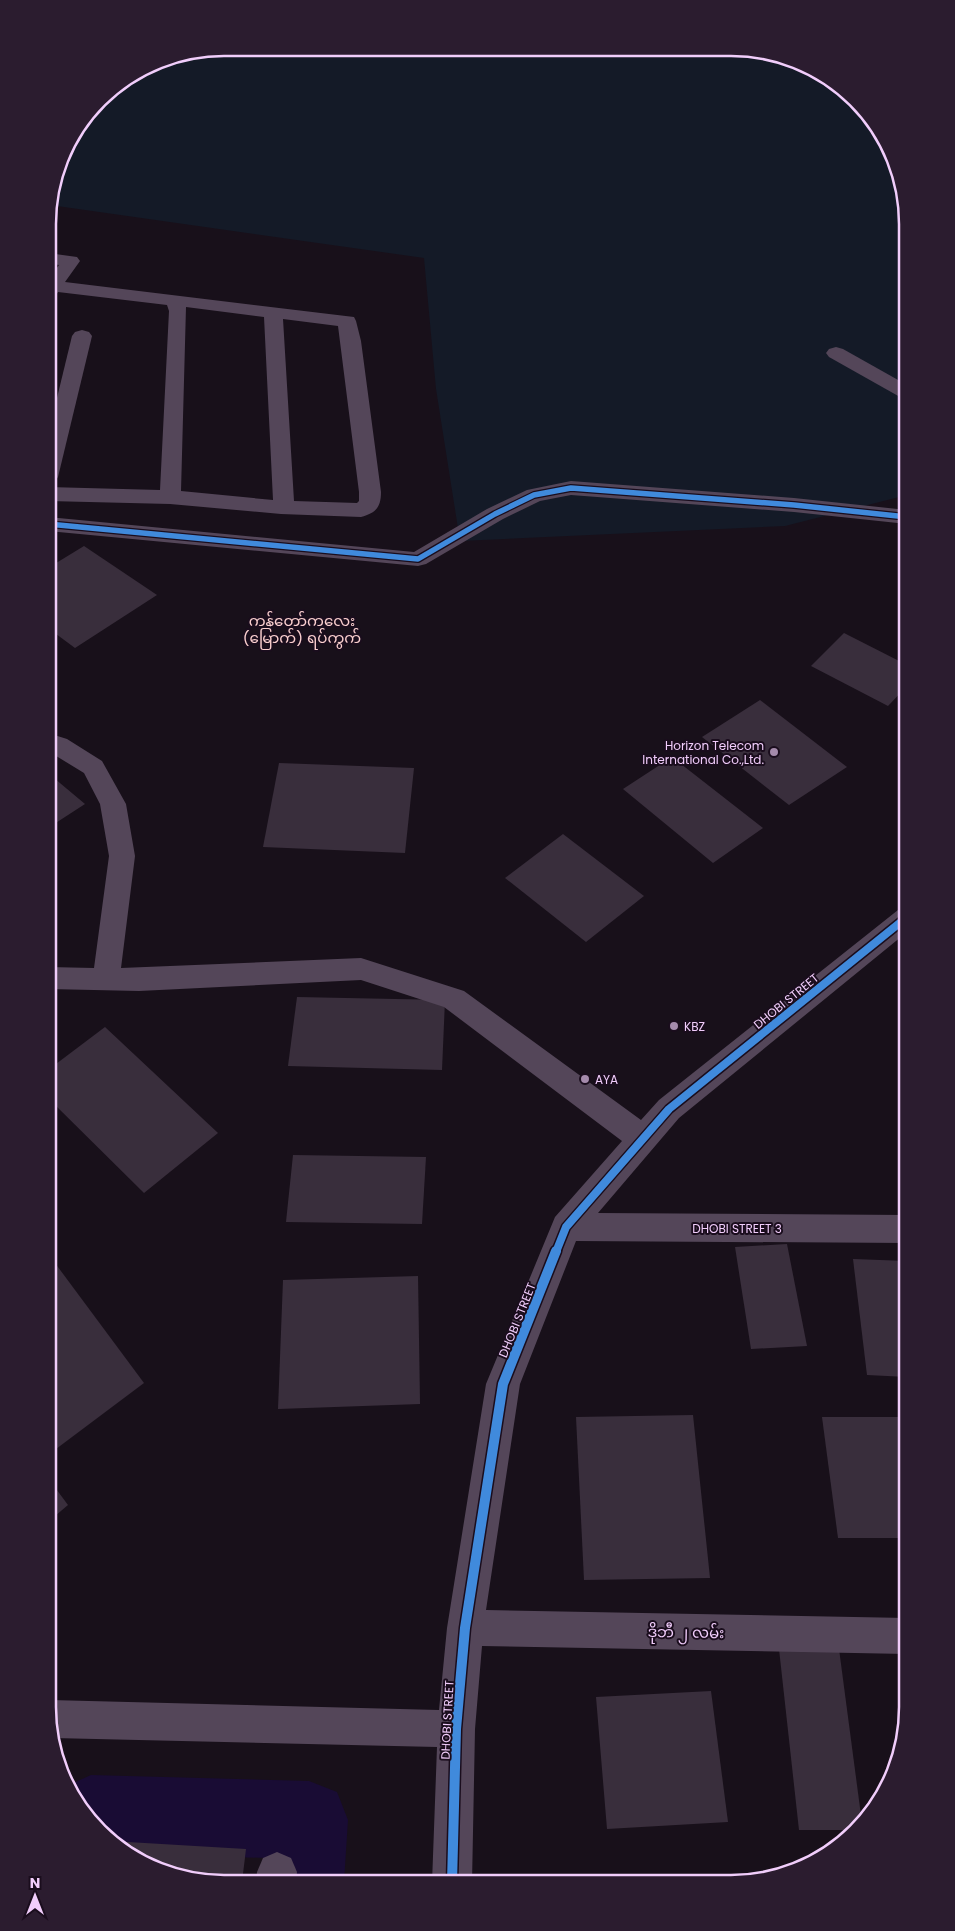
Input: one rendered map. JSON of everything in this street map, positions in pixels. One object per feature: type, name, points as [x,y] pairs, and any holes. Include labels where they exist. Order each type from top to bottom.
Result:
[{"type":"street","points":[[57,259],[71,261],[57,281]]},
{"type":"street","points":[[57,290],[175,300],[347,321],[370,504],[361,510],[281,507],[170,497],[57,494]]},
{"type":"street","points":[[170,497],[178,312],[175,300]]},
{"type":"street","points":[[273,312],[284,498],[281,507]]},
{"type":"street","points":[[57,440],[82,336]]},
{"type":"street","points":[[836,353],[899,388]]},
{"type":"street","points":[[57,525],[418,559],[495,514],[534,496],[572,488],[794,505],[899,516]]},
{"type":"street","points":[[57,745],[93,767],[113,804],[122,856],[106,979]]},
{"type":"street","name":"DHOBI STREET","points":[[452,1875],[456,1729],[465,1628],[503,1384],[566,1227],[669,1110],[899,924]]},
{"type":"street","points":[[56,978],[139,980],[360,969],[454,999],[643,1139]]},
{"type":"street","name":"DHOBI STREET 3","points":[[566,1227],[898,1230]]},
{"type":"street","name":"ဒိုဘီ ၂ လမ်း","points":[[465,1628],[898,1636]]},
{"type":"street","points":[[57,1719],[456,1729]]},
{"type":"shaded area","points":[[730,56],[763,59],[784,65],[824,85],[857,114],[881,150],[893,181],[899,225],[899,497],[785,526],[460,541],[436,389],[424,258],[58,206],[59,192],[69,160],[79,140],[91,122],[106,106],[122,91],[140,79],[160,69],[192,59],[214,57]]},
{"type":"building","points":[[84,546],[157,595],[75,648],[57,634],[57,563]]},
{"type":"building","points":[[844,633],[899,661],[899,695],[888,706],[811,666]]},
{"type":"building","name":"Horizon Telecom International Co.,Ltd.","points":[[760,700],[847,767],[789,805],[702,737]]},
{"type":"building","points":[[672,757],[763,828],[713,863],[623,789]]},
{"type":"building","points":[[279,763],[414,768],[405,853],[263,847]]},
{"type":"building","points":[[57,780],[85,804],[57,822]]},
{"type":"building","points":[[563,834],[644,896],[586,942],[505,878]]},
{"type":"building","points":[[297,997],[445,1000],[442,1070],[288,1066]]},
{"type":"building","points":[[105,1027],[218,1133],[144,1193],[56,1106],[56,1064]]},
{"type":"building","points":[[293,1155],[426,1157],[422,1224],[286,1222]]},
{"type":"building","points":[[787,1244],[807,1346],[751,1349],[735,1247]]},
{"type":"building","points":[[853,1259],[898,1261],[898,1377],[867,1375]]},
{"type":"building","points":[[56,1265],[144,1383],[56,1449]]},
{"type":"building","points":[[418,1276],[420,1404],[278,1409],[283,1280]]},
{"type":"building","points":[[693,1415],[710,1578],[584,1580],[576,1417]]},
{"type":"building","points":[[822,1417],[898,1417],[898,1538],[838,1538]]},
{"type":"building","points":[[56,1489],[68,1505],[56,1515]]},
{"type":"building","points":[[779,1649],[839,1649],[861,1813],[844,1830],[799,1830]]},
{"type":"building","points":[[711,1691],[728,1822],[607,1829],[596,1697]]},
{"type":"building","points":[[125,1842],[246,1849],[243,1875],[225,1875],[181,1869],[160,1862]]},
{"type":"waterway","points":[[96,1814],[309,1820],[305,1875]]},
{"type":"cycle path","points":[[57,525],[418,559],[495,514],[534,495],[571,488],[794,505],[899,516]]},
{"type":"cycle path","points":[[452,1875],[456,1729],[465,1628],[503,1384],[566,1227],[669,1109],[899,924]]},
{"type":"place","name":"Horizon Telecom International Co.,Ltd.","points":[[774,752]]},
{"type":"place","name":"KBZ","points":[[674,1026]]},
{"type":"place","name":"AYA","points":[[585,1079]]},
{"type":"district","name":"ကန်တော်ကလေး (မြောက်) ရပ်ကွက်","points":[[302,628]]}]
